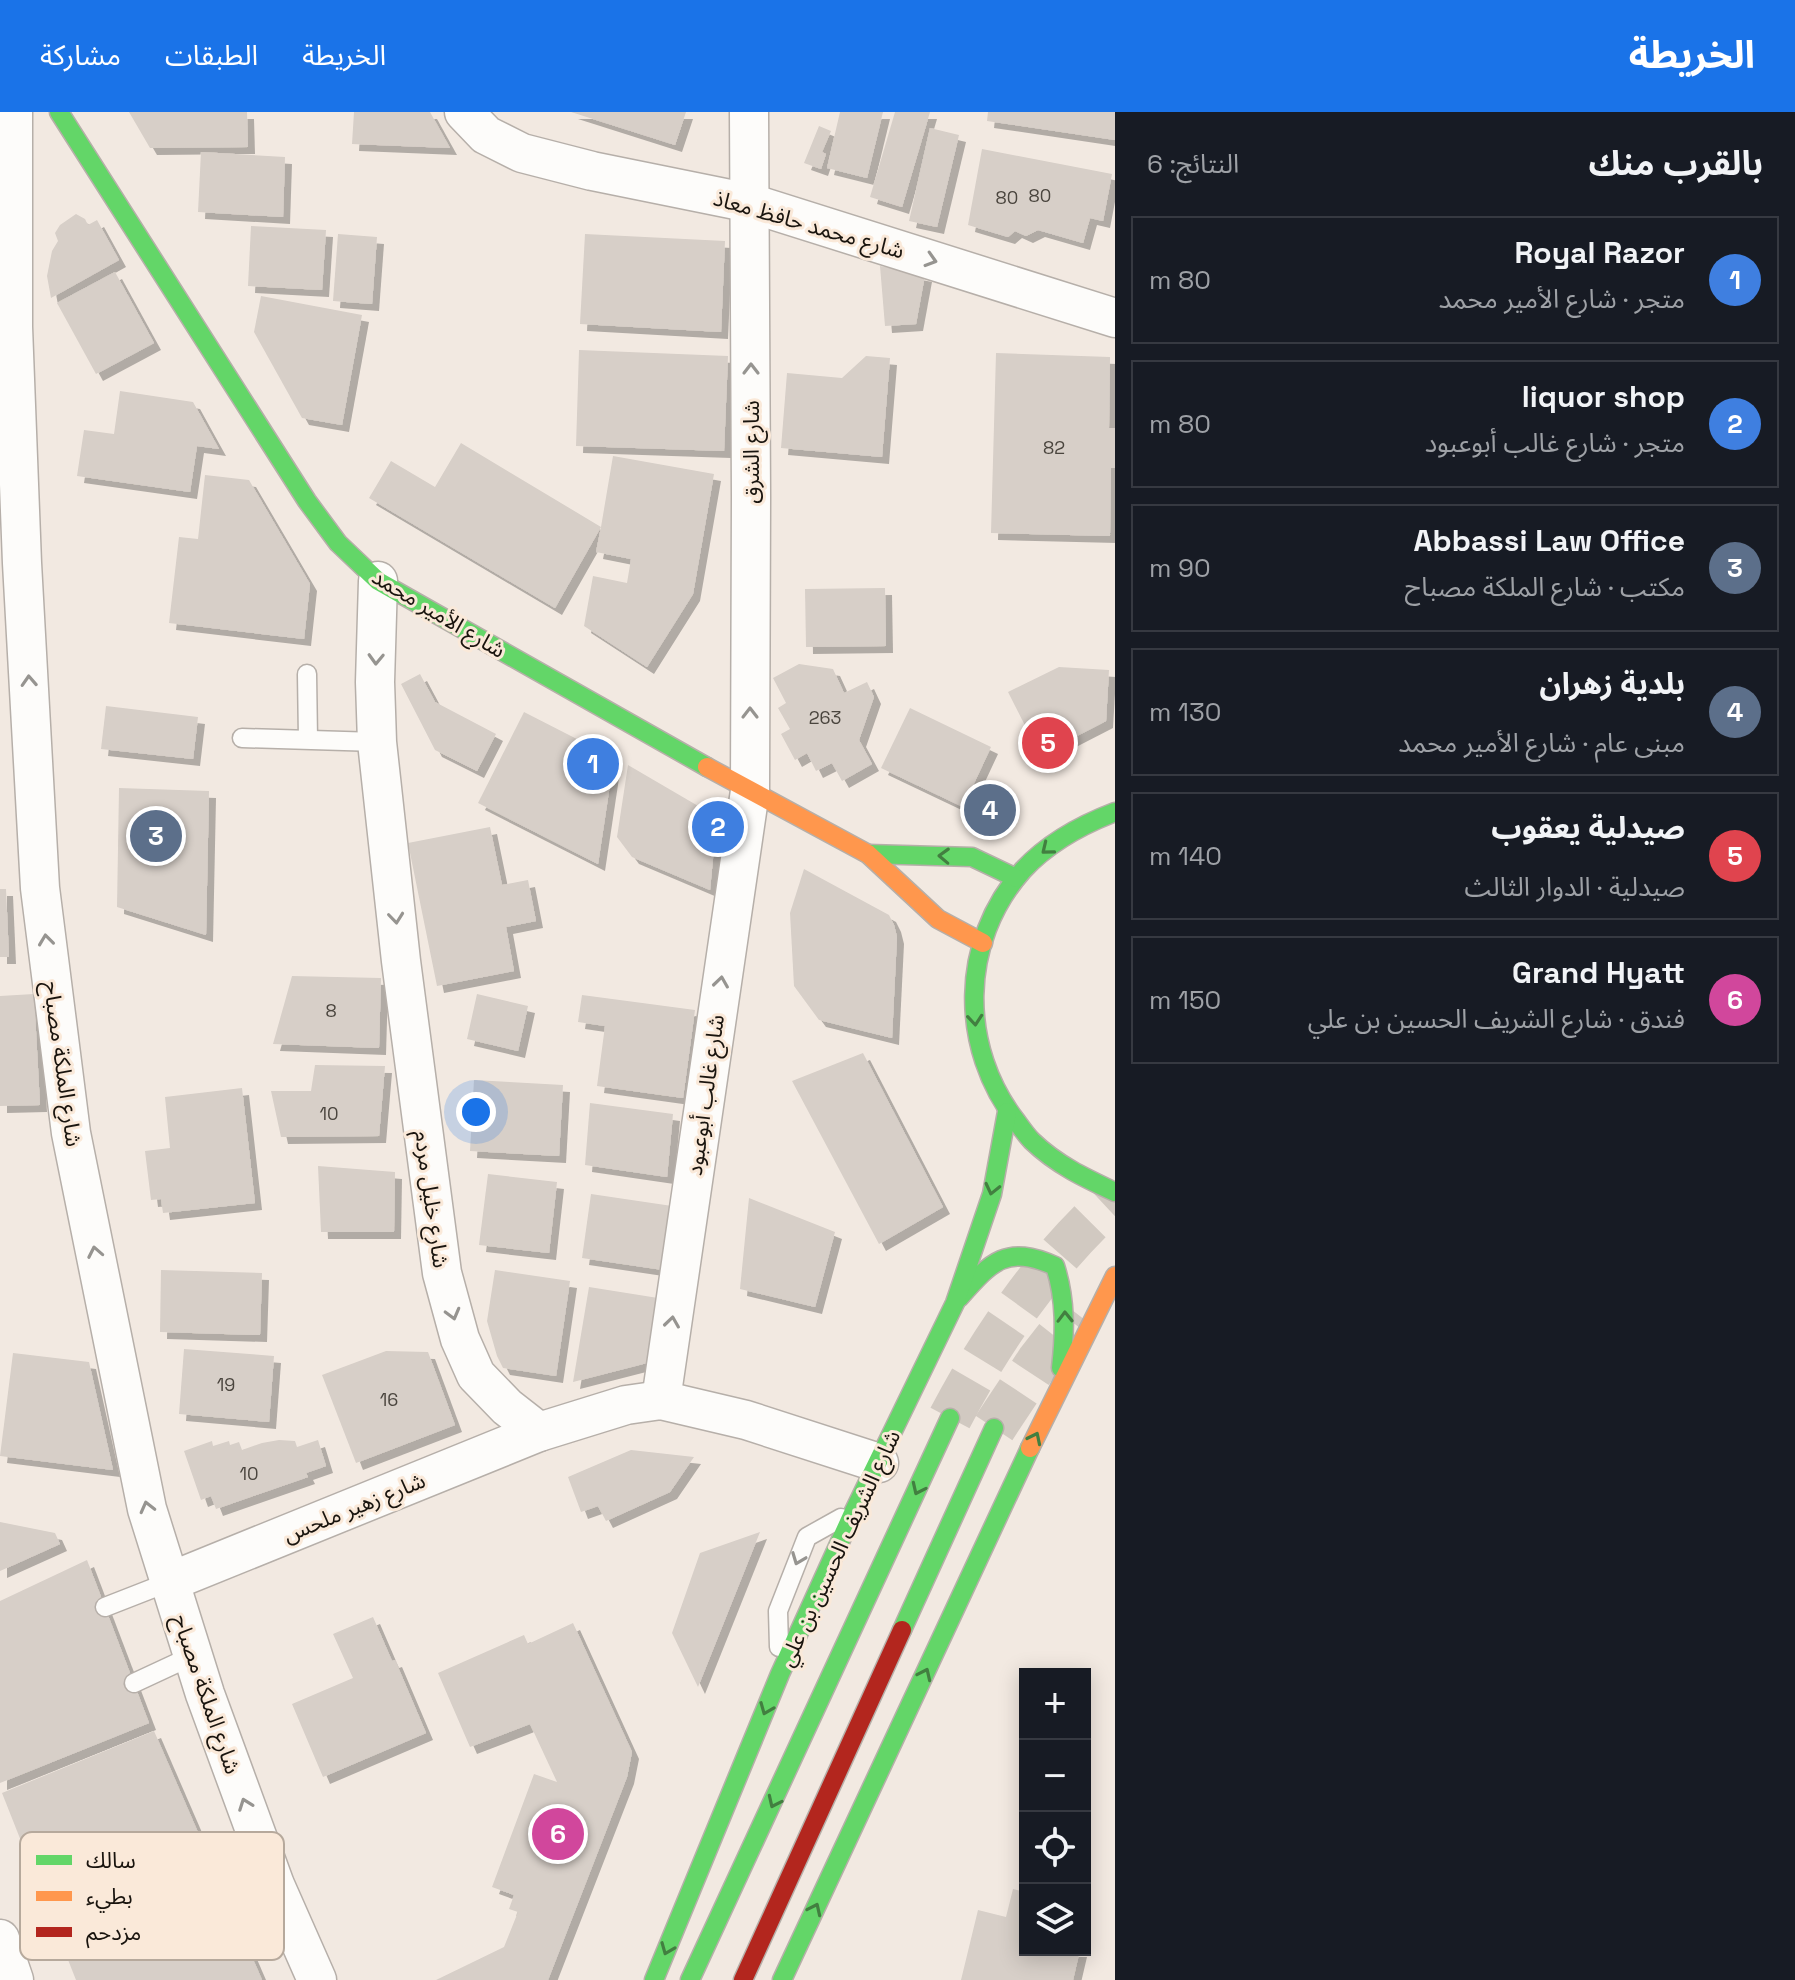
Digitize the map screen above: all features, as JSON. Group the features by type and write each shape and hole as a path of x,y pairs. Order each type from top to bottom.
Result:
{"street":[{"name":"شارع الملكة مصباح","path":"13,112 13,327 40,888 71,1133 147,1509 192,1656 256,1832"},
{"name":"شارع الأمير محمد","path":"59,112 307,501 338,543 378,581 868,854 938,919 983,943"},
{"name":"شارع محمد حافظ معاذ","path":"464,112 486,135 522,153 592,171 750,203 1115,318"},
{"name":"شارع الشرق","path":"749,112 750,791"},
{"name":"شارع خليل مردم","path":"378,581 377,742 401,961 442,1273 460,1339 476,1375 507,1407 539,1432"},
{"name":"شارع غالب أبوعبود","path":"661,1400 750,791"},
{"path":"1115,812 1071,831 1033,860 1016,878 996,909 983,943 974,986 975,1030 980,1052 1007,1112 1046,1156 1084,1179 1115,1192"},
{"name":"شارع الأمير محمد","path":"868,854 972,857 1016,878"},
{"name":"شارع الشريف الحسين بن علي","path":"654,1980 780,1674 854,1511 955,1303 992,1194 1007,1112"},
{"path":"955,1303 981,1272 1010,1255 1039,1257 1055,1266 1065,1305 1065,1334 1057,1394"},
{"path":"782,1980 1035,1437 1115,1276"},
{"path":"1057,1394 1092,1360"},
{"path":"539,1432 626,1405 661,1400 746,1420 879,1463"},
{"path":"690,1980 950,1418"},
{"path":"743,1980 994,1428"},
{"name":"شارع زهير ملحس","path":"169,1582 539,1432"},
{"name":"شارع الملكة مصباح","path":"284,1905 317,1980"},
{"path":"0,1939 14,1980"}],"lane":[{"path":"307,674 308,739"},
{"path":"242,738 377,742"},
{"path":"780,1674 778,1611 807,1537 854,1511"},
{"path":"105,1607 169,1582"},
{"path":"134,1683 192,1656"}],"building":[{"path":"129,112 247,112 248,147 150,148"},
{"path":"354,112 430,112 450,148 352,144"},
{"path":"571,112 686,112 675,145"},
{"path":"840,112 883,112 867,178 827,168"},
{"path":"895,112 930,112 902,207 870,197"},
{"path":"988,112 1115,112 1115,140 987,121"},
{"path":"819,126 831,131 822,152 826,154 821,169 804,163"},
{"path":"930,128 959,135 937,227 909,221"},
{"path":"982,149 1112,174 1103,221 1090,218 1083,243 1038,230 1026,236 1015,231 1008,237 968,225"},
{"path":"201,152 285,157 283,217 198,212"},
{"path":"76,214 88,225 97,220 119,260 51,298 47,276 52,251 58,241 55,233 60,225"},
{"path":"251,226 326,230 322,290 248,286"},
{"path":"338,234 377,237 372,304 333,301"},
{"path":"585,234 725,241 721,332 580,324"},
{"path":"880,266 925,275 916,324 885,326"},
{"path":"115,272 154,343 96,374 57,303"},
{"path":"261,296 362,315 342,425 302,418 254,332"},
{"path":"579,350 728,356 724,451 576,446"},
{"path":"996,353 1110,357 1109,428 1115,428 1115,468 1111,468 1110,536 991,533"},
{"path":"866,356 890,358 882,457 781,448 787,373 842,378"},
{"path":"120,391 193,402 219,449 197,446 190,492 77,476 84,430 114,434"},
{"path":"461,443 601,527 555,608 369,498 391,461 435,487"},
{"path":"613,456 714,474 693,594 647,667 584,626 593,576 627,583 631,559 596,552"},
{"path":"205,475 249,480 310,584 304,639 169,623 179,537 198,539"},
{"path":"885,588 886,646 806,647 805,589"},
{"path":"799,664 833,669 844,693 867,682 874,697 859,740 872,764 842,781 832,763 816,771 807,753 795,760 781,734 790,729 778,708 786,703 773,678"},
{"path":"1059,667 1109,670 1106,721 1040,755 1008,692"},
{"path":"420,674 435,702 496,734 477,771 435,750 401,684"},
{"path":"106,706 198,717 193,759 101,749"},
{"path":"910,708 991,747 963,807 881,768"},
{"path":"524,712 614,758 598,864 478,803"},
{"path":"628,765 717,817 710,890 632,857 617,837"},
{"path":"119,788 209,791 206,935 117,907"},
{"path":"490,827 502,885 528,880 536,921 506,927 514,971 437,986 408,843"},
{"path":"804,869 889,915 897,937 892,1038 819,1020 794,986 790,913"},
{"path":"0,889 6,889 9,957 0,957"},
{"path":"292,976 381,978 379,1048 273,1044"},
{"path":"34,994 40,1105 0,1106 0,996"},
{"path":"477,994 528,1006 518,1051 467,1039"},
{"path":"582,995 695,1010 683,1098 597,1086 605,1026 578,1022"},
{"path":"863,1053 943,1207 879,1244 792,1081"},
{"path":"315,1065 385,1066 379,1136 281,1137 271,1091 311,1091"},
{"path":"474,1080 563,1085 559,1156 470,1151"},
{"path":"242,1088 255,1203 163,1213 161,1199 151,1200 145,1151 170,1148 165,1097"},
{"path":"590,1103 673,1114 667,1177 585,1165"},
{"path":"318,1166 395,1172 394,1232 321,1232"},
{"path":"488,1174 557,1182 549,1253 479,1245"},
{"path":"591,1194 672,1206 663,1270 582,1258"},
{"path":"749,1198 835,1232 815,1307 740,1289"},
{"path":"161,1270 262,1273 260,1335 160,1332"},
{"path":"495,1270 570,1281 556,1376 503,1368 487,1321"},
{"path":"589,1287 658,1298 647,1363 573,1382"},
{"path":"184,1349 274,1356 269,1422 179,1414"},
{"path":"386,1351 428,1352 455,1425 356,1463 322,1375"},
{"path":"13,1353 89,1362 113,1470 0,1456"},
{"path":"279,1440 295,1441 297,1447 318,1440 326,1466 306,1473 308,1477 216,1509 211,1496 201,1500 184,1451 212,1441 213,1446 229,1441 230,1445 239,1442 242,1450"},
{"path":"631,1450 694,1457 670,1492 606,1521 598,1506 581,1512 568,1477"},
{"path":"0,1522 55,1533 60,1544 0,1571"},
{"path":"760,1532 698,1687 672,1633 700,1553"},
{"path":"87,1560 149,1723 0,1783 0,1601"},
{"path":"373,1617 426,1733 323,1777 292,1704 353,1678 333,1634"},
{"path":"573,1623 632,1752 627,1777 548,1980 436,1980 504,1947 518,1912 509,1909 514,1895 492,1887 534,1774 557,1782 530,1724 470,1747 438,1673 524,1635 528,1644"},
{"path":"154,1731 198,1832 20,1832 20,1838 2,1793"},
{"path":"1013,1889 1019,1890 1019,1956 1079,1956 1073,1980 961,1980 978,1910 1006,1917"},
{"path":"68,1960 253,1960 262,1980 76,1980"}],"tunnel":[{"path":"950,1418 984,1358 1023,1300 1066,1247 1115,1198"},
{"path":"994,1428 1039,1360 1076,1313"}],"traffic: fast":[{"path":"59,112 307,501 338,543 378,581 707,767"},
{"path":"1115,812 1066,836 1043,851 1023,870 1002,898 987,929 978,962 974,995 984,1062 998,1093 1019,1125 1032,1141 1061,1164 1115,1192"},
{"path":"868,854 972,857 1016,878"},
{"path":"654,1980 780,1674 854,1511 955,1303 992,1194 1007,1112"},
{"path":"959,1298 1001,1260 1024,1257 1055,1266 1064,1317 1061,1368"},
{"path":"690,1980 950,1418"},
{"path":"902,1630 994,1428"},
{"path":"782,1980 1030,1448"}],"traffic: slow":[{"path":"707,767 868,854 938,919 983,943"},
{"path":"1030,1448 1115,1276"}],"traffic: jam":[{"path":"743,1980 902,1630"}],"place":[{"name":"صيدلية يعقوب","path":"1048,743"},
{"name":"Royal Razor","path":"593,764"},
{"name":"بلدية زهران","path":"990,810"},
{"name":"liquor shop","path":"718,827"},
{"name":"Abbassi Law Office","path":"156,836"},
{"name":"Grand Hyatt","path":"558,1834"}]}
